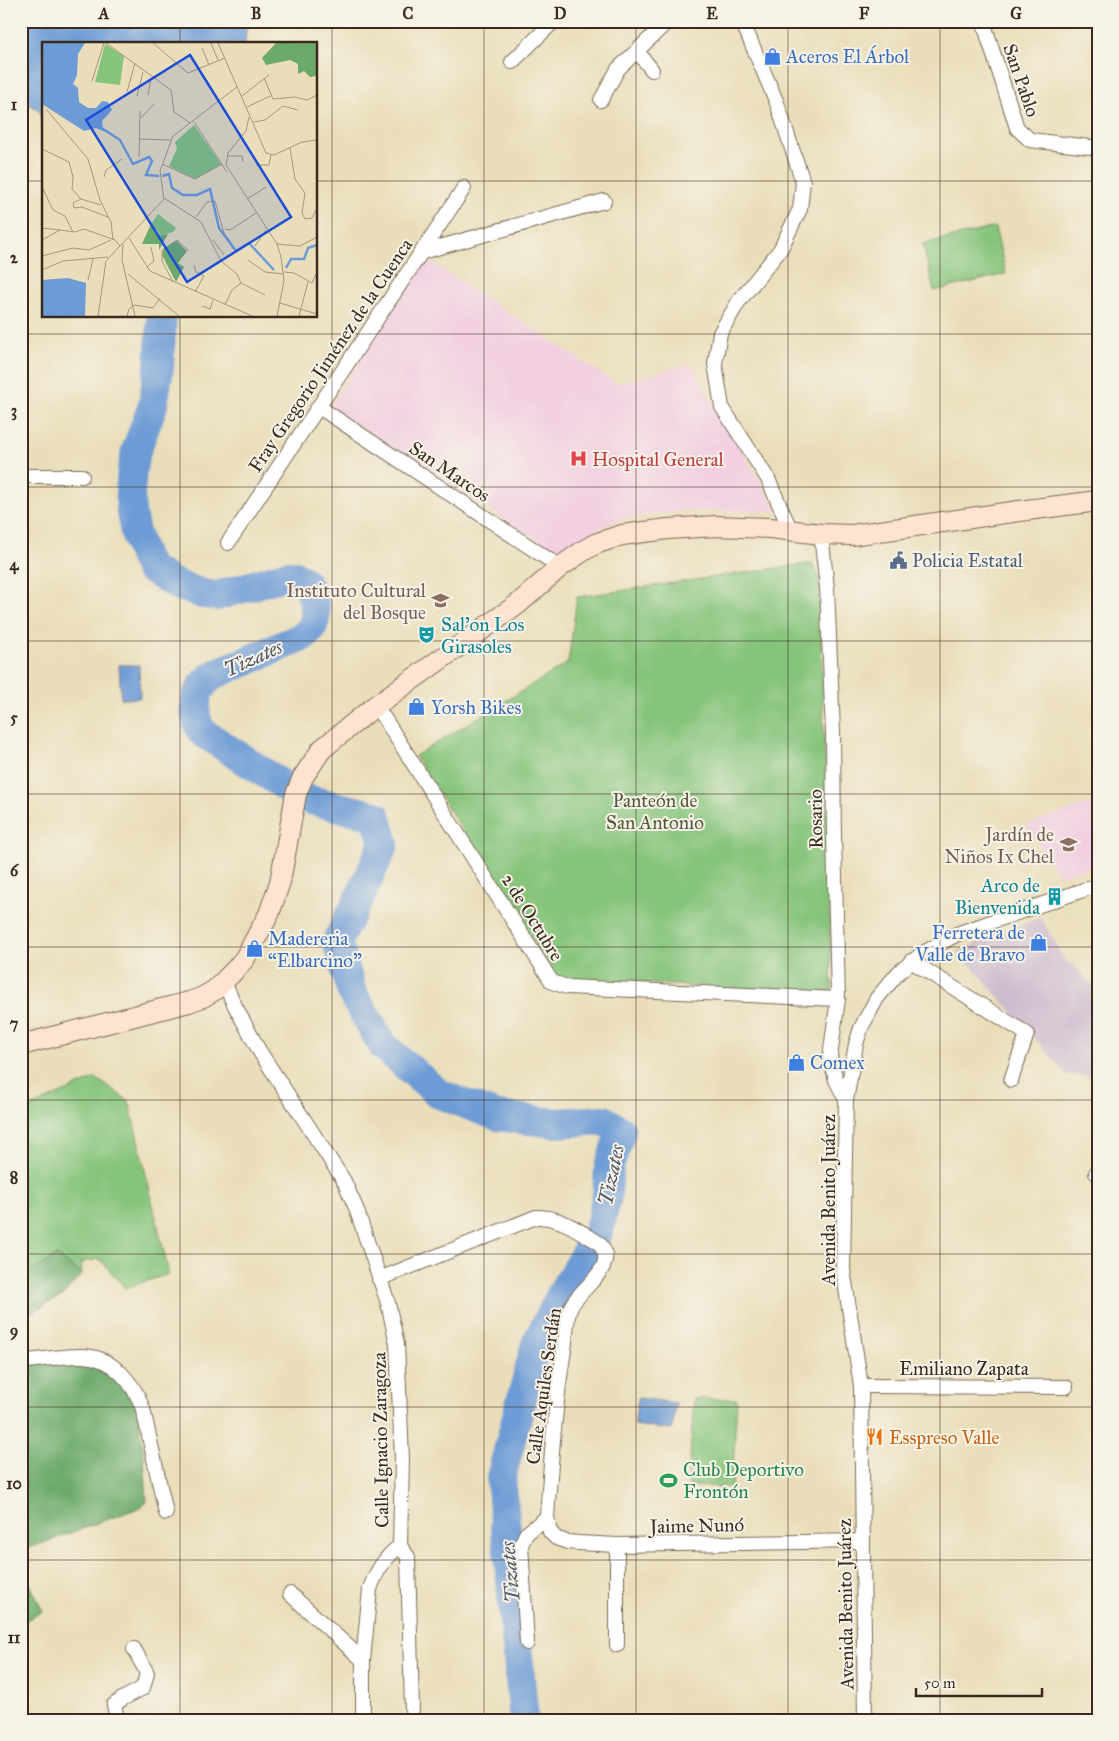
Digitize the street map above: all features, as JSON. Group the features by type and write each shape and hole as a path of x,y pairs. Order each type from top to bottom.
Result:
{"main road":[{"path":"21,1045 189,1002 203,997 224,982 245,958 269,914 276,896 296,794 303,777 322,749 375,706 518,604 560,567 595,544 622,535 668,529 715,526 852,535 1019,510 1098,501"}],"street":[{"path":"512,62 554,21"},
{"path":"601,100 618,69 668,21"},
{"path":"742,21 777,103 803,182 800,209 780,250 739,300 720,333 715,364 722,407 768,479 791,530"},
{"name":"San Pablo","path":"983,21 1017,128 1030,140 1098,148"},
{"path":"637,51 652,70"},
{"name":"Fray Gregorio Jiménez de la Cuenca","path":"228,543 464,188"},
{"path":"422,252 604,201"},
{"name":"San Marcos","path":"318,407 560,567"},
{"path":"21,476 82,476"},
{"name":"Rosario","path":"821,534 827,588 833,732 838,998 830,1058 836,1080 846,1100"},
{"name":"2 de Octubre","path":"375,706 552,982 567,987 838,998"},
{"name":"Avenida Benito Juárez","path":"864,1720 861,1386 843,1269 846,1100 856,1044 869,1012 888,985 912,962 936,945 959,933 1098,885"},
{"path":"912,962 1027,1034 1011,1080"},
{"name":"Calle Ignacio Zaragoza","path":"224,982 260,1052 344,1181 356,1208 388,1303 397,1344 402,1459 400,1546 384,1561 373,1579 370,1589 363,1660 363,1720"},
{"name":"Calle Aquiles Serdán","path":"379,1278 536,1217 552,1218 582,1232 599,1243 604,1251 603,1267 572,1302 568,1318 556,1405 547,1517"},
{"path":"21,1362 84,1356 109,1364 129,1380 143,1409 166,1513"},
{"name":"Emiliano Zapata","path":"861,1386 1066,1387"},
{"path":"527,1643 521,1545 526,1534 547,1517"},
{"name":"Jaime Nunó","path":"547,1517 550,1532 556,1538 567,1542 617,1545 863,1541"},
{"path":"617,1545 617,1645"},
{"path":"400,1546 408,1557 412,1710"},
{"path":"290,1594 363,1660"},
{"path":"119,1720 114,1705 143,1688 147,1674 134,1649"}],"shaded area":[{"name":"Hospital General","path":"427,260 617,384 690,364 778,511 684,510 634,517 619,520 595,530 557,553 330,407"},
{"name":"Jardín de Niños Ix Chel","path":"1098,801 1098,865 1059,876 1026,825"},
{"path":"1041,917 1064,960 1074,966 1098,991 1098,1076 1067,1075 958,951"}],"green space":[{"path":"995,227 1006,274 934,291 923,244"},
{"name":"Panteón de San Antonio","path":"812,563 819,577 832,993 558,979 415,756 568,663 577,597"},
{"path":"96,1078 129,1101 169,1274 125,1288 100,1259 81,1262 82,1274 56,1255 38,1268 25,1272 26,1257 21,1254 21,1111"},
{"path":"21,1254 26,1257 25,1272 38,1268 56,1255 82,1274 62,1296 32,1312 21,1309"},
{"path":"83,1360 96,1365 115,1377 130,1393 141,1429 147,1501 139,1508 21,1551 21,1366"},
{"path":"694,1399 737,1399 732,1487 688,1486"},
{"path":"21,1565 43,1611 21,1623"}],"water":[{"path":"21,21 247,21 245,42 42,42 42,130 40,110 21,101"},
{"path":"119,665 139,665 140,698 121,699"},
{"path":"638,1398 676,1403 672,1430 634,1425"}],"waterway":[{"name":"Tizates","path":"162,318 159,367 153,405 136,451 132,471 131,513 135,532 149,568 177,585 203,594 217,596 287,575 293,575 307,585 315,610 315,620 311,629 296,640 214,675 207,680 198,694 195,709 198,725 202,732 289,789"},
{"name":"Tizates","path":"310,800 376,816 384,844 337,941 352,993 383,1046 439,1094 497,1116 556,1123 604,1120 621,1131 609,1167 607,1195 599,1230 563,1291 536,1344 501,1478 524,1720"}],"place":[{"name":"Aceros El Árbol","path":"772,56"},
{"name":"Hospital General","path":"578,459"},
{"name":"Policia Estatal","path":"898,560"},
{"name":"Instituto Cultural del Bosque","path":"440,601"},
{"name":"Sal'on Los Girasoles","path":"427,635"},
{"name":"Yorsh Bikes","path":"417,707"},
{"name":"Jardín de Niños Ix Chel","path":"1068,845"},
{"name":"Arco de Bienvenida","path":"1054,896"},
{"name":"Ferretera de Valle de Bravo","path":"1039,943"},
{"name":"Madereria “Elbarcino”","path":"254,949"},
{"name":"Comex","path":"796,1062"},
{"name":"Esspreso Valle","path":"875,1437"},
{"name":"Club Deportivo Frontón","path":"669,1480"}]}
